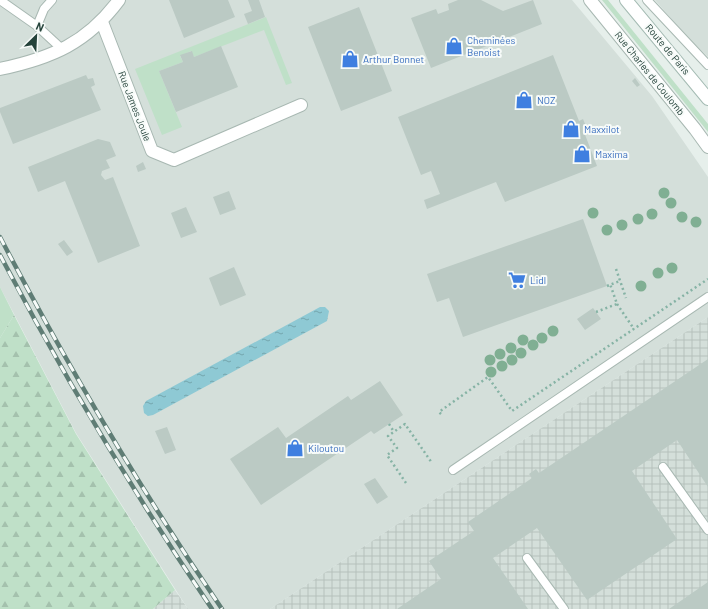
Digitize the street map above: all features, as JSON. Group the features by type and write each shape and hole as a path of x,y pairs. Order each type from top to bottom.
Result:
{"street":[{"path":"0,69 32,62 63,50 77,42 102,22 120,0"},
{"name":"Rue Charles de Coulomb","path":"590,0 708,147"},
{"name":"Route de Paris","path":"626,0 708,99"},
{"name":"Rue James Joule","path":"102,22 152,152 174,160 301,105"}],"lane":[{"path":"0,0 37,26 63,50"},
{"path":"37,26 44,8 52,0"},
{"path":"647,0 708,65"},
{"path":"453,470 708,297"},
{"path":"663,467 708,530"},
{"path":"527,558 564,609"}],"path":[{"path":"616,269 626,298"},
{"path":"441,414 439,412 488,377 512,411 708,279"},
{"path":"620,281 609,285 618,304 634,329"},
{"path":"596,312 618,304"},
{"path":"389,424 394,432"},
{"path":"406,483 386,455 396,448 388,436 405,424 432,463"}],"shaded area":[{"path":"0,0 572,0 652,96 708,177 708,317 270,609 188,609 76,433 0,287"},
{"path":"655,0 708,0 708,57 688,38"},
{"path":"708,317 708,609 270,609"},
{"path":"175,590 188,609 153,609"}],"green space":[{"path":"602,0 608,0 708,124 708,132"},
{"path":"266,17 292,83 286,85 264,30 194,57 191,51 180,56 183,62 159,71 182,127 162,135 135,69"},
{"path":"0,287 14,315 0,338"},
{"path":"14,315 76,434 175,590 153,609 0,609 0,338"}],"water":[{"path":"320,307 325,307 329,311 327,321 153,415 148,416 144,413 143,406 146,401"}],"building":[{"path":"169,0 228,0 235,17 184,38"},
{"path":"248,0 259,0 265,17 248,24 244,14 252,11"},
{"name":"Cheminées Benoist","path":"458,0 481,0 503,11 533,0 542,24 431,68 411,18 436,9 438,14 449,10 448,4"},
{"name":"Arthur Bonnet","path":"359,7 392,91 341,111 308,27"},
{"path":"221,46 238,87 176,112 159,71 183,62 180,55 192,51 194,57"},
{"path":"553,55 579,121 583,119 588,131 584,132 597,166 505,202 496,182 427,209 424,200 440,194 431,171 421,175 398,117"},
{"path":"86,75 88,79 93,78 95,85 91,87 101,110 13,144 0,112 0,108"},
{"path":"635,78 640,85 637,87 632,81"},
{"path":"98,139 110,142 116,156 106,160 110,168 102,171 101,175 105,180 113,177 140,246 98,263 65,181 38,192 28,167"},
{"path":"143,162 146,169 138,172 136,166"},
{"path":"229,191 236,209 220,215 213,197"},
{"path":"186,207 197,232 181,238 171,213"},
{"name":"Lidl","path":"583,219 607,286 463,337 449,298 437,302 427,274"},
{"path":"64,240 73,252 67,256 58,244"},
{"path":"234,267 246,295 220,306 209,278"},
{"path":"593,308 601,319 585,330 577,319"},
{"path":"708,359 708,487 677,440 632,471 677,539 587,600 537,528 493,558 528,609 397,609 441,579 429,561 474,531 468,522 532,478 529,474 536,469 539,473"},
{"name":"Kiloutou","path":"380,381 403,415 374,434 371,431 261,505 230,459 278,427 286,438 348,396 351,400"},
{"path":"167,427 176,450 165,454 155,431"},
{"path":"375,478 388,497 377,504 364,484"},
{"path":"708,582 708,609 669,609"}],"railway":[{"path":"0,237 51,332 105,426 162,518 222,609"},
{"path":"0,255 49,346 101,435 155,523 212,609"}],"place":[{"name":"Cheminées Benoist","path":"454,46"},
{"name":"Arthur Bonnet","path":"350,59"},
{"name":"NOZ","path":"524,100"},
{"name":"Maxxilot","path":"571,129"},
{"name":"Maxima","path":"582,154"},
{"name":"Lidl","path":"517,280"},
{"name":"Kiloutou","path":"295,448"}]}
